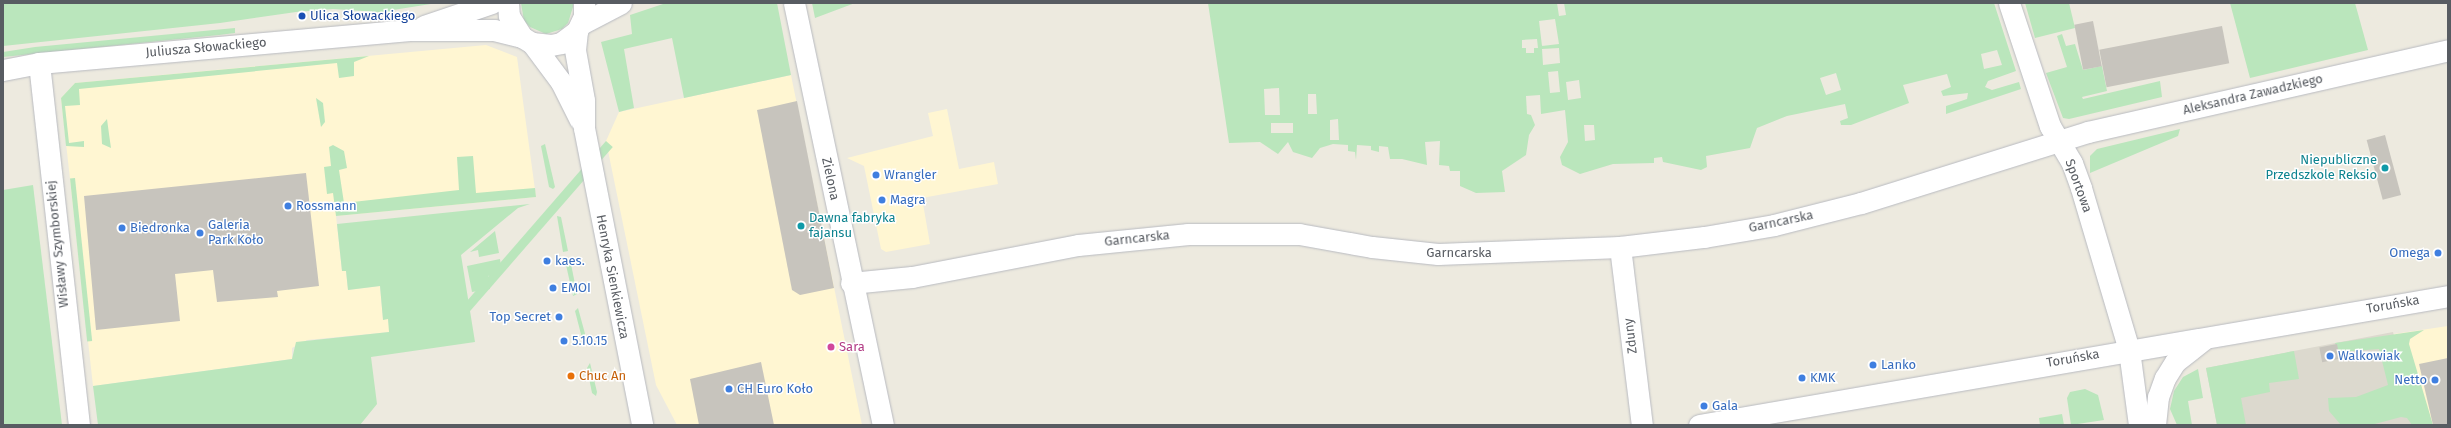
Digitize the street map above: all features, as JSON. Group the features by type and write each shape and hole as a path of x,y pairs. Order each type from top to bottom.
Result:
{"street":[{"name":"Juliusza Słowackiego","path":"410,30 492,3"},
{"name":"Henryka Sienkiewicza","path":"508,3 509,16 561,82 584,128"},
{"name":"Henryka Sienkiewicza","path":"584,3 575,50 584,100 584,128 642,425"},
{"name":"Juliusza Słowackiego","path":"3,70 39,63 410,30 494,30 546,45 561,43 579,28 621,3"},
{"name":"Zielona","path":"794,3 851,282 883,425"},
{"name":"Sportowa","path":"2009,3 2050,126 2072,163 2081,188 2129,350 2139,425"},
{"name":"Aleksandra Zawadzkiego","path":"2059,142 2448,50"},
{"name":"Wisławy Szymborskiej","path":"39,63 79,425"},
{"name":"Garncarska","path":"851,282 912,277 1078,245 1188,234 1299,234 1372,247 1438,254 1620,247 1774,225 1861,203 2059,142"},
{"name":"Zduny","path":"1620,247 1642,425"},
{"name":"Toruńska","path":"1699,425 1728,423 2129,350 2448,296"},
{"path":"2156,425 2158,397 2165,378 2175,362 2207,337"}],"shaded area":[{"path":"486,45 517,57 536,197 336,216 342,271 346,271 348,290 380,286 383,319 388,319 390,332 307,340 292,348 292,359 93,386 61,98 75,83"},
{"path":"791,75 862,425 677,425 656,385 606,141 619,112"},
{"path":"947,109 959,169 994,162 998,184 922,198 930,244 886,252 881,249 864,166 847,158 933,136 928,113"},
{"path":"2448,326 2448,425 2414,425 2394,334"},
{"path":"2393,332 2414,425 2217,425 2206,368"}],"green space":[{"path":"3,3 437,3 393,10 393,13 333,9 296,12 220,23 3,46"},
{"path":"521,3 573,3 573,7 568,23 562,29 546,34 530,27 524,21"},
{"path":"666,3 777,3 791,75 684,98 672,38 624,49 634,108 619,112 601,42 632,34 630,15"},
{"path":"812,3 834,4 855,3 815,18"},
{"path":"1208,3 1557,3 1559,16 1566,15 1564,3 1994,3 2016,71 1988,81 1985,87 1992,90 2019,82 2021,89 1946,114 1946,106 1967,99 1968,93 1943,96 1941,91 1951,87 1947,74 1903,85 1909,103 1851,125 1841,125 1840,121 1848,118 1845,104 1787,116 1757,128 1750,148 1706,156 1707,167 1701,170 1663,162 1662,157 1654,158 1654,163 1613,164 1580,174 1562,165 1560,157 1568,142 1565,110 1541,114 1540,95 1526,96 1527,114 1531,115 1535,125 1529,135 1526,155 1502,171 1505,192 1476,193 1460,186 1460,171 1450,171 1449,166 1439,165 1440,141 1425,142 1427,165 1402,159 1390,159 1388,147 1379,146 1379,152 1371,150 1371,146 1357,145 1356,160 1355,152 1348,151 1348,145 1333,144 1320,148 1312,158 1293,152 1288,142 1278,154 1260,142 1229,143","holes":["1555,19 1559,44 1542,46 1539,21","1537,39 1538,48 1534,48 1534,53 1526,53 1526,48 1522,48 1522,40","1559,48 1560,63 1543,65 1542,49","1997,50 2002,65 1984,69 1981,54","1558,71 1560,92 1550,93 1548,72","1836,73 1841,90 1826,95 1820,78","1579,80 1581,98 1568,100 1566,82","1279,88 1280,115 1265,115 1264,89","1308,94 1316,94 1317,114 1308,114","1338,119 1339,140 1330,140 1330,120","1271,123 1293,123 1293,133 1271,133","1584,125 1594,125 1595,140 1585,141"]},
{"path":"2025,3 2069,3 2075,28 2035,38"},
{"path":"2230,3 2355,3 2368,50 2250,78"},
{"path":"235,28 235,33 219,35 3,57 3,52 35,47"},
{"path":"2062,34 2066,46 2075,44 2083,70 2102,66 2107,91 2082,97 2083,99 2160,81 2162,97 2069,119 2063,118 2046,73 2067,67 2057,36"},
{"path":"369,56 354,62 354,76 339,78 337,63 79,89 80,105 65,106 69,143 84,141 84,147 66,146 61,98 75,83"},
{"path":"316,98 323,103 325,122 321,127"},
{"path":"107,119 111,148 102,144 101,126"},
{"path":"2180,129 2178,136 2090,173 2090,156 2097,149"},
{"path":"606,141 613,147 449,335 443,329"},
{"path":"545,144 555,187 553,189 549,187 541,146"},
{"path":"333,145 344,151 347,168 339,170 344,203 459,190 457,157 473,156 476,193 535,188 536,197 336,216 333,193 327,194 324,167 331,166 329,147"},
{"path":"75,178 92,341 87,342 70,179"},
{"path":"33,185 62,425 3,425 3,190"},
{"path":"530,204 518,208 461,255 475,342 371,357 377,404 360,425 98,425 93,386 292,359 296,342 389,332 388,319 383,320 380,286 348,290 346,271 342,271 337,224"},
{"path":"557,216 561,217 568,251 563,252"},
{"path":"495,231 499,253 479,257 478,250 470,252"},
{"path":"500,259 502,273 488,276 490,289 472,292 467,266"},
{"path":"571,264 577,294 573,296 566,265"},
{"path":"578,308 587,341 584,346 575,311"},
{"path":"2424,330 2410,339 2409,344 2433,425 2412,425 2407,418 2401,417 2371,425 2341,425 2329,411 2328,398 2356,397 2388,385 2379,349 2339,352 2335,343"},
{"path":"2294,351 2299,379 2269,383 2270,392 2241,398 2246,425 2217,425 2206,368"},
{"path":"590,363 597,392 596,396 592,393 587,368"},
{"path":"2198,369 2203,398 2188,401 2192,425 2177,425 2170,409 2174,391 2183,377"},
{"path":"2085,389 2098,395 2104,420 2071,425 2067,398 2070,392"},
{"path":"2062,414 2064,425 2040,425 2039,418"}],"building":[{"path":"2093,21 2102,66 2083,70 2074,25"},
{"path":"2222,26 2229,63 2107,87 2099,50"},
{"name":"Dawna fabryka fajansu","path":"797,101 834,288 800,295 792,290 757,110"},
{"name":"Niepubliczne Przedszkole Reksio","path":"2385,135 2401,195 2383,200 2367,140"},
{"name":"Galeria Park Koło","path":"306,173 319,286 277,291 278,297 217,302 213,270 175,274 180,321 96,330 84,196"},
{"name":"Walkowiak","path":"2337,344 2340,359 2322,362 2319,347"},
{"name":"Netto","path":"2448,358 2448,425 2433,425 2419,364"},
{"name":"CH Euro Koło","path":"761,362 774,425 699,425 690,379"}],"place":[{"name":"Ulica Słowackiego","path":"302,16"},
{"name":"Niepubliczne Przedszkole Reksio","path":"2385,168"},
{"name":"Wrangler","path":"876,175"},
{"name":"Magra","path":"882,200"},
{"name":"Rossmann","path":"288,206"},
{"name":"Dawna fabryka fajansu","path":"801,226"},
{"name":"Biedronka","path":"122,228"},
{"name":"Galeria Park Koło","path":"200,233"},
{"name":"Omega","path":"2438,253"},
{"name":"kaes.","path":"547,261"},
{"name":"EMOI","path":"553,288"},
{"name":"Top Secret","path":"559,317"},
{"name":"5.10.15","path":"564,341"},
{"name":"Sara","path":"831,347"},
{"name":"Walkowiak","path":"2330,356"},
{"name":"Lanko","path":"1873,365"},
{"name":"Chuc An","path":"571,376"},
{"name":"KMK","path":"1802,378"},
{"name":"Netto","path":"2435,380"},
{"name":"CH Euro Koło","path":"729,389"},
{"name":"Gala","path":"1704,406"}]}
